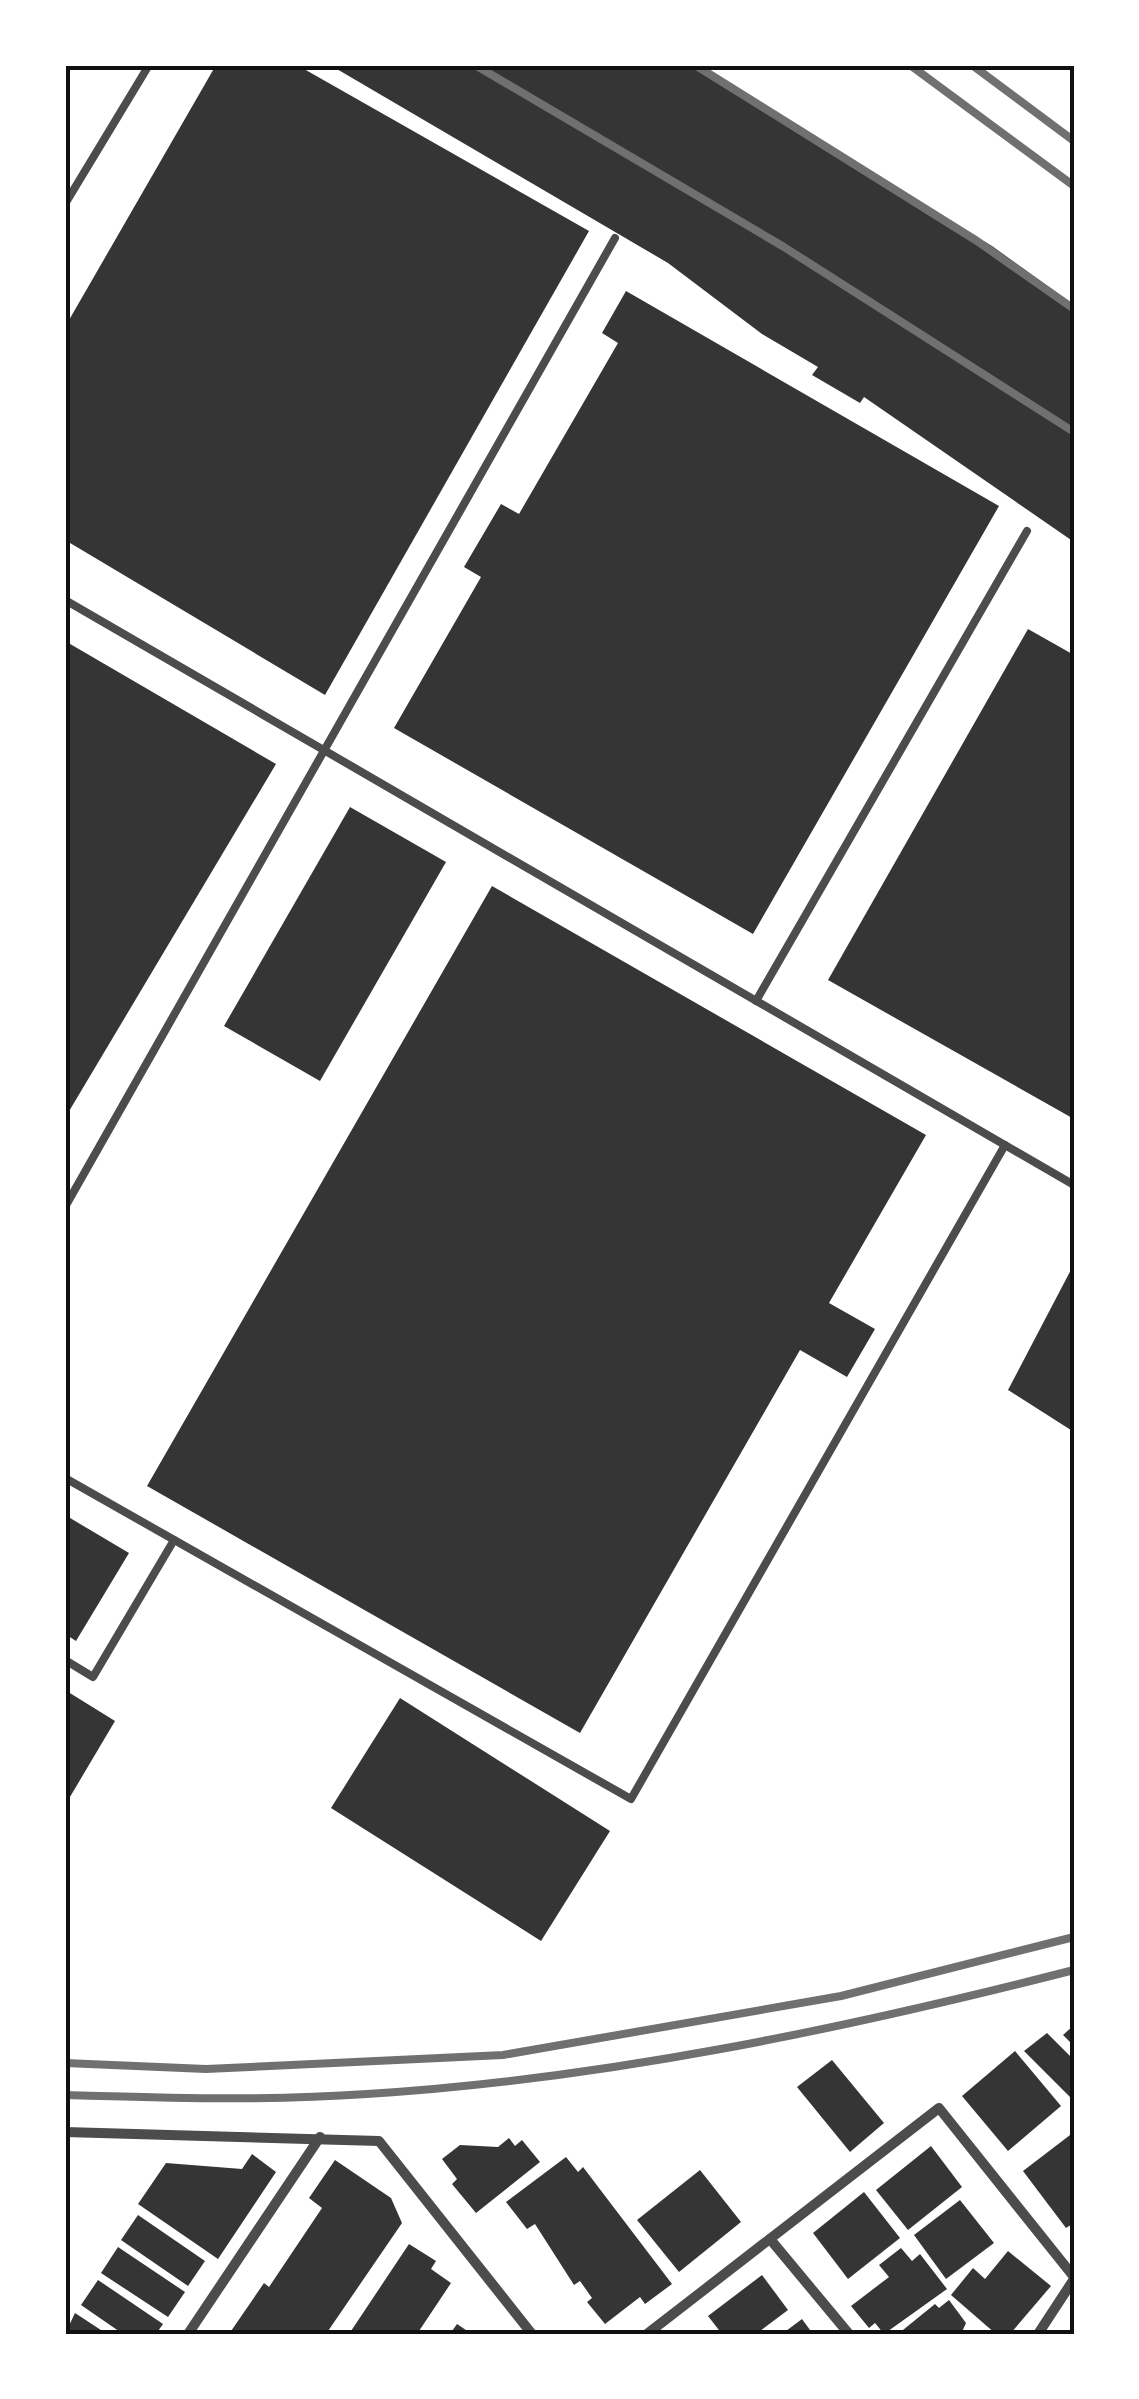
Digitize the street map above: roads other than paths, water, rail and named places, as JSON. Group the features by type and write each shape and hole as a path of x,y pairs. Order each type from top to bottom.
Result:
{"street":[{"path":"646,2334 939,2108 1074,2278 1038,2334"},
{"path":"65,2132 378,2141 532,2334"},
{"path":"188,2334 320,2137"},
{"path":"770,2239 849,2334"}],"lane":[{"path":"65,204 149,65"},
{"path":"65,1207 614,238"},
{"path":"756,1001 1027,531"},
{"path":"65,600 1074,1185"},
{"path":"65,1478 631,1799 1005,1145"},
{"path":"65,1660 94,1677 174,1540"}],"railway":[{"path":"475,65 784,247 1074,432"},
{"path":"695,65 977,241 1074,309"},
{"path":"910,65 1074,186"},
{"path":"972,65 1074,141"},
{"path":"65,2063 206,2069 503,2055 841,1996 1074,1937"},
{"path":"65,2095 329,2096 546,2077 812,2031 1074,1970"}]}
